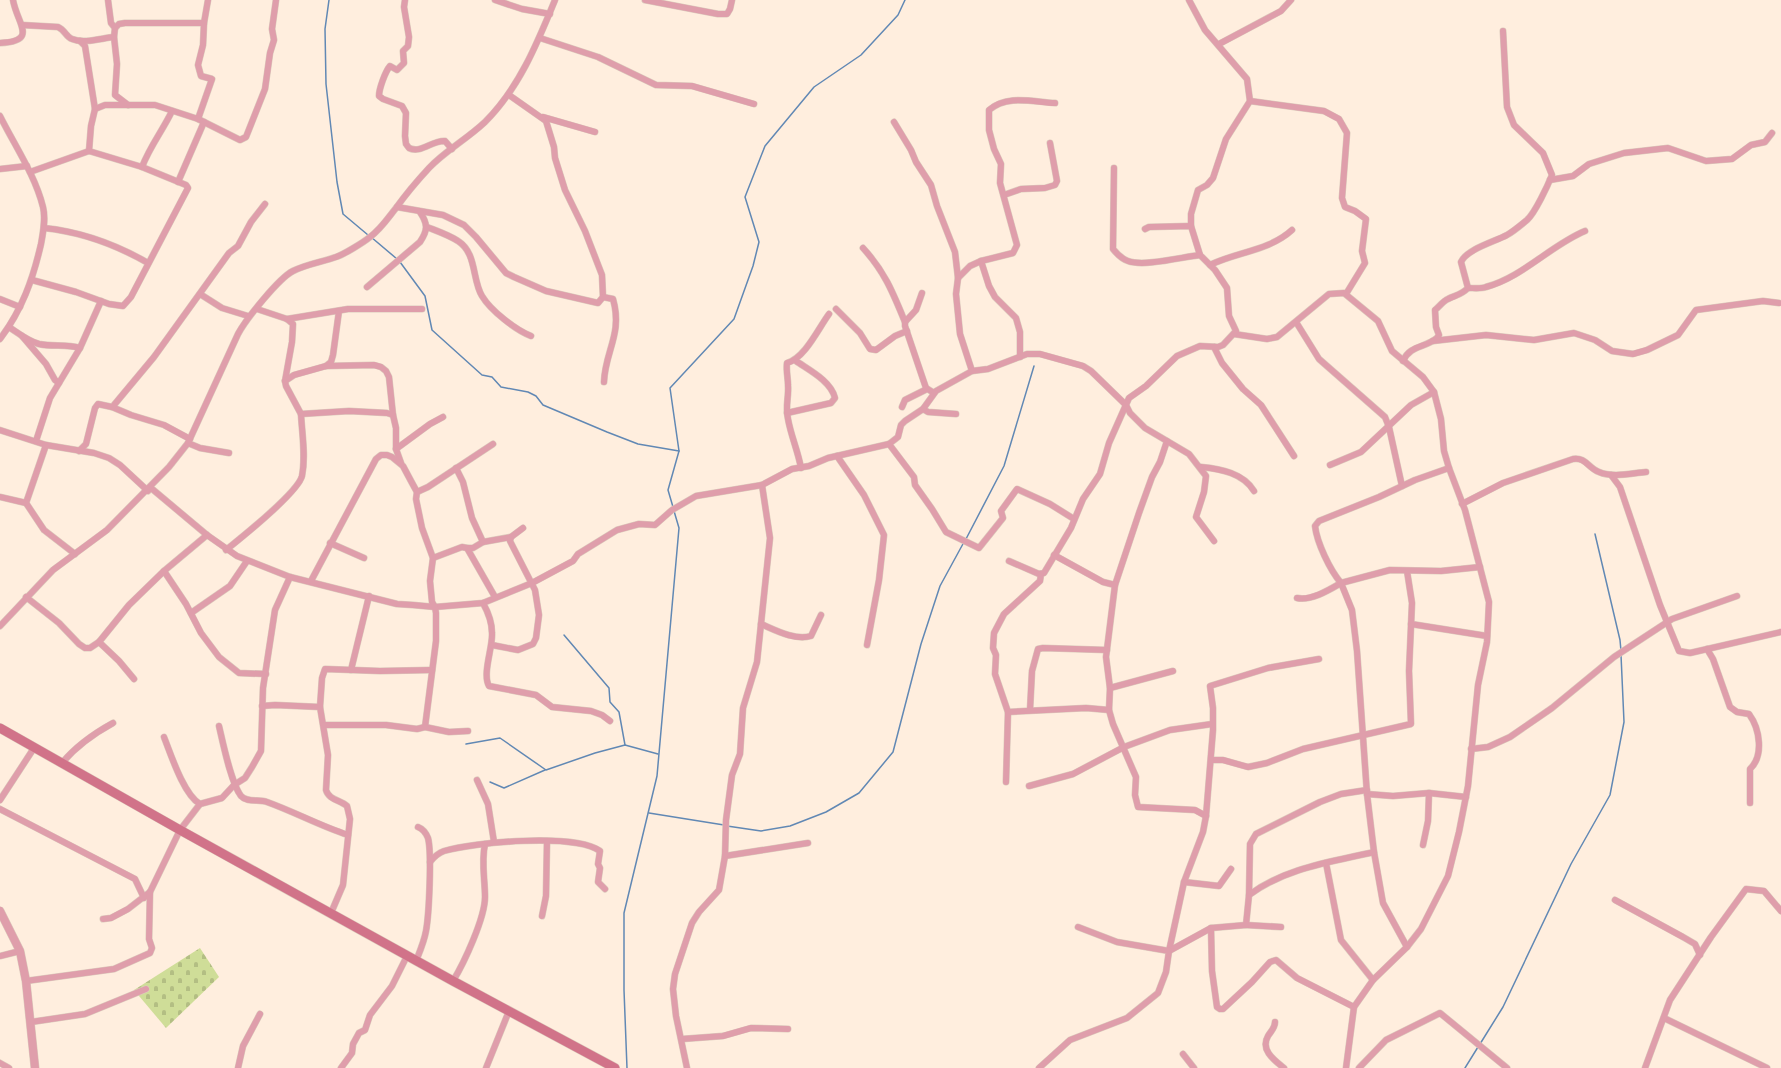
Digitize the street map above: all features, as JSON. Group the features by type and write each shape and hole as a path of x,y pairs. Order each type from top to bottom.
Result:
{"main road":[{"path":"0,728 416,961 615,1068"}],"street":[{"path":"0,43 19,40 24,31 13,0"},
{"path":"108,0 111,23 115,28"},
{"path":"198,119 212,79 201,76 198,65 203,45 204,23 208,0"},
{"path":"95,109 105,105 155,105 198,119 240,140 246,137 265,89 269,58 274,40 272,29 276,0"},
{"path":"405,0 404,7 409,40 408,46 403,51 404,62 397,70 390,66 387,70 383,83 380,87 379,96 402,106 404,109 406,113 406,144 409,148 417,150 439,140 445,141 452,149"},
{"path":"495,0 522,9 550,14"},
{"path":"0,626 53,570 107,530 149,489 189,441 238,334 248,316 257,309 267,296 292,271 313,263 338,257 370,237 386,223 397,207 432,165 477,129 509,95 540,38 555,0"},
{"path":"645,0 718,14 727,14 732,0"},
{"path":"1006,782 1008,712 995,674 996,655 993,648 994,633 999,622 1004,614 1040,581 1041,574 1054,555 1074,519 1083,499 1100,474 1109,443 1129,398 1146,386 1177,356 1200,346 1214,347 1223,345 1236,331 1229,316 1227,288 1210,265 1200,255 1191,226 1190,214 1198,190 1207,185 1213,178 1226,139 1250,101 1247,79 1219,44 1205,30 1189,0"},
{"path":"1219,44 1281,11 1291,0"},
{"path":"128,105 115,95 117,64 114,37 115,28 119,24 125,23 204,23"},
{"path":"22,26 58,27 63,29 72,39 80,41 114,37"},
{"path":"1468,288 1461,262 1463,257 1508,234 1528,219 1546,191 1552,175 1543,153 1514,125 1507,107 1503,32"},
{"path":"540,38 598,57 656,85 692,86 754,104"},
{"path":"80,41 84,46 95,109 91,126 89,151"},
{"path":"397,207 443,215 464,225 506,273 514,277 546,291 598,303 603,297 602,275 585,231 565,190 555,158 550,130 546,121 542,117 509,95"},
{"path":"958,278 970,266 981,261 1013,253 1018,245 1000,183 1001,164 994,150 989,130 989,110 995,105 1017,100 1055,103"},
{"path":"1250,101 1324,111 1338,119 1347,133 1342,198 1345,206 1366,219 1362,251 1365,263 1346,294"},
{"path":"142,167 149,150 172,111"},
{"path":"0,116 29,169 44,208 44,228 32,280 20,307 9,327 0,339"},
{"path":"542,117 595,132"},
{"path":"178,182 204,122"},
{"path":"894,122 931,185 954,252 958,278 956,294 960,334 972,371"},
{"path":"1550,180 1573,176 1589,164 1624,153 1668,148 1706,161 1732,159 1750,145 1764,142 1772,133"},
{"path":"1004,195 1021,189 1045,188 1055,185 1057,181 1050,143"},
{"path":"0,169 29,169 89,151 142,167 178,182 188,188 131,297 123,306 118,306 32,280"},
{"path":"1114,168 1113,249 1118,255 1128,261 1142,262 1200,255"},
{"path":"112,407 140,375 229,253 238,246 251,222 266,204"},
{"path":"367,287 420,242 426,234 427,227 420,212"},
{"path":"1145,230 1149,227 1191,226"},
{"path":"427,227 458,241 467,251 474,263 482,296 504,319 523,333 531,336"},
{"path":"44,228 94,237 122,248 148,263"},
{"path":"1210,265 1226,257 1268,245 1292,230"},
{"path":"1434,341 1438,335 1435,310 1443,302 1459,296 1468,288 1486,287 1504,279 1549,252 1572,236 1585,231"},
{"path":"863,248 876,262 887,278 905,322 927,389 934,393"},
{"path":"981,261 989,286 998,301 1012,312 1016,318 1020,332 1020,357"},
{"path":"905,322 916,310 922,293"},
{"path":"200,294 222,308 248,316"},
{"path":"1234,334 1267,339 1277,337 1329,294 1346,294 1378,321 1392,351 1423,377 1434,392 1442,419 1442,442 1448,468 1462,504 1489,602 1487,636 1478,685 1466,797 1448,876 1421,929 1407,947 1373,980 1354,1007 1346,1068"},
{"path":"603,297 613,299 617,312 615,341 604,368 604,382"},
{"path":"0,299 20,307"},
{"path":"36,442 50,398 80,348 101,301"},
{"path":"1404,361 1406,355 1414,348 1434,341 1486,335 1534,340 1574,333 1595,340 1612,351 1633,354 1647,350 1678,335 1696,310 1763,301 1779,303"},
{"path":"286,319 353,308 422,309"},
{"path":"226,550 286,497 302,477 303,460 301,414 286,386 285,381 292,342 293,324 286,319 257,309"},
{"path":"836,310 860,333 870,349 876,350 895,336 907,331"},
{"path":"326,366 331,362 333,355 339,311"},
{"path":"801,468 797,447 787,413 786,400 788,385 786,369 787,364 796,361 802,355 829,314"},
{"path":"1296,322 1319,360 1385,417 1389,427 1402,486"},
{"path":"9,327 22,336 39,344 64,344 80,348"},
{"path":"22,336 46,364 55,380 59,383"},
{"path":"1214,347 1222,363 1242,389 1261,405 1294,456"},
{"path":"0,430 46,445 94,453 109,458 120,465 226,550 247,561 290,577 311,581 397,604 435,607 483,603 532,582 573,561 578,554 617,530 639,524 655,525 672,510 696,496 762,485 792,469 801,468 837,456 889,444 898,437 901,425 905,420 923,410 934,393 972,371 988,369 1027,354 1040,354 1083,366 1126,405 1130,413 1145,428 1190,454 1201,467 1206,476 1204,492 1196,517 1214,541"},
{"path":"787,413 831,402 835,398 830,388 822,380 796,361"},
{"path":"285,381 294,375 326,366 374,365 381,367 386,371 389,377 393,415 396,428 396,449 402,466 417,492 416,499 422,528 433,558 430,581 432,602 435,607 436,642 425,727"},
{"path":"902,408 905,400 927,389"},
{"path":"1330,466 1361,452 1411,405 1434,392"},
{"path":"78,451 86,444 95,408 98,404 112,407 131,415 164,425 189,441 229,454"},
{"path":"923,410 928,412 956,414"},
{"path":"301,414 349,411 360,413 377,412 393,415"},
{"path":"396,449 430,424 443,417"},
{"path":"1167,441 1160,462 1152,477 1138,513 1116,585 1106,657 1110,688 1110,710 1113,724 1136,777 1135,795 1138,807 1195,810 1206,816"},
{"path":"417,492 428,487 493,444"},
{"path":"889,444 914,478 915,485 932,508 946,532 979,548 998,526 1003,518 1001,511 1017,489 1050,504 1074,519"},
{"path":"26,503 46,445"},
{"path":"311,581 330,543 354,503 376,459 381,455 387,454 402,466"},
{"path":"837,456 864,495 884,535 867,644"},
{"path":"1462,504 1503,483 1580,458 1600,473 1611,475 1646,472"},
{"path":"1201,467 1218,469 1244,479 1254,491"},
{"path":"456,468 463,482 472,518 483,542"},
{"path":"1407,947 1383,903 1374,852 1367,792 1358,651 1352,610 1341,583 1333,574 1317,537 1315,526 1336,513 1358,506 1402,486 1448,468"},
{"path":"1611,475 1620,487 1660,605 1679,651 1690,653 1781,632"},
{"path":"687,1068 676,1016 673,989 675,974 692,923 699,912 719,890 725,856 726,820 732,775 740,754 743,708 757,662 770,538 762,485"},
{"path":"0,497 26,503 44,530 75,554"},
{"path":"433,558 462,547 473,548 483,542 511,537 523,528"},
{"path":"26,598 59,623 79,644 85,648 90,648 99,642 129,605 164,571 207,535"},
{"path":"492,645 518,650 533,644 536,638 539,615 532,582 512,547 510,541 511,537"},
{"path":"330,543 364,558"},
{"path":"467,548 496,597"},
{"path":"1054,555 1103,582 1116,585"},
{"path":"191,612 230,586 247,561"},
{"path":"1009,561 1041,574"},
{"path":"1297,598 1301,599 1319,594 1341,583 1390,570 1441,571 1480,566"},
{"path":"164,571 169,576 191,612 201,633 219,657 239,673 266,674"},
{"path":"1212,760 1223,760 1248,767 1267,763 1303,749 1411,724 1410,671 1412,603 1407,571"},
{"path":"103,919 111,918 144,898 150,892 180,830 200,804 222,798 234,785 245,778 261,751 262,706 275,610 290,577"},
{"path":"351,670 369,596"},
{"path":"1471,750 1488,747 1510,737 1552,708 1614,657 1668,622 1737,596"},
{"path":"483,603 491,624 492,645 487,672 487,683 489,686 536,695 552,707 591,711 602,715 610,721"},
{"path":"761,624 788,635 806,638 811,636 820,615"},
{"path":"1411,624 1487,636"},
{"path":"99,642 119,661 134,679"},
{"path":"1030,710 1032,672 1038,649 1107,650"},
{"path":"1707,649 1713,659 1730,707 1738,712 1749,714 1755,722 1759,752 1758,761 1750,769 1750,803"},
{"path":"1039,1068 1070,1040 1127,1018 1158,994 1166,972 1184,882 1203,832 1206,816 1212,760 1213,708 1210,687 1211,684 1268,668 1319,659"},
{"path":"331,913 343,885 350,819 349,811 342,802 327,794 326,790 328,755 320,707 323,671 327,668 380,671 432,670"},
{"path":"1110,688 1173,671"},
{"path":"262,706 275,705 320,707"},
{"path":"1008,712 1086,708 1110,710"},
{"path":"62,763 75,748 86,739 113,723"},
{"path":"1029,786 1073,774 1124,747 1170,730 1212,724"},
{"path":"324,725 386,725 417,729 425,727 449,732 468,731"},
{"path":"219,726 234,785 242,797 247,800 265,801 328,829 348,834"},
{"path":"164,737 182,778 195,801 200,804"},
{"path":"0,800 34,748"},
{"path":"477,780 488,804 494,842"},
{"path":"1246,925 1249,895 1250,844 1256,834 1320,802 1341,794 1367,792 1393,796 1429,793 1466,797"},
{"path":"1423,845 1428,821 1429,793"},
{"path":"0,809 134,879 144,898"},
{"path":"416,961 422,947 426,930 430,862 428,838 422,828 418,827"},
{"path":"542,916 546,896 547,840"},
{"path":"430,862 435,856 443,851 494,842 547,840 565,841 598,849 600,851 598,882 605,889"},
{"path":"453,981 463,966 483,913 485,898 483,854 485,844"},
{"path":"725,856 808,844"},
{"path":"1249,895 1279,876 1374,852"},
{"path":"1326,863 1341,940 1373,980"},
{"path":"1184,882 1219,886 1231,869"},
{"path":"1645,1068 1670,1000 1746,889 1764,891 1781,910"},
{"path":"26,981 114,969 150,953 152,948 149,939 150,892"},
{"path":"1615,900 1689,940 1695,944 1700,955"},
{"path":"0,911 20,951 26,981 36,1068"},
{"path":"1078,927 1117,942 1169,951 1211,928 1246,925 1281,927"},
{"path":"1211,928 1212,971 1217,1007 1220,1009 1223,1009 1252,982 1270,962 1276,960 1297,978 1354,1007"},
{"path":"0,956 20,951"},
{"path":"341,1068 352,1053 353,1044 359,1032 365,1030 370,1015 392,986 407,956"},
{"path":"31,1022 85,1014 146,988"},
{"path":"486,1068 509,1011"},
{"path":"1359,1068 1386,1040 1440,1013 1507,1068"},
{"path":"238,1068 243,1046 260,1014"},
{"path":"1664,1018 1767,1068"},
{"path":"1275,1022 1275,1026 1268,1037 1266,1045 1268,1052 1274,1060 1284,1068"},
{"path":"682,1039 723,1036 751,1028 788,1029"},
{"path":"1183,1054 1194,1068"},
{"path":"0,1063 9,1068"}],"green space":[{"path":"200,948 219,977 166,1028 134,990"}],"waterway":[{"path":"329,0 325,29 326,84 337,182 343,214 368,235"},
{"path":"673,507 668,490 679,451 670,388 734,319 753,266 759,242 745,197 765,146 814,87 861,55 898,15 905,0"},
{"path":"371,237 397,259"},
{"path":"400,262 425,296 432,330 482,375 492,377 501,387 528,392 536,396 543,405 638,444 679,451"},
{"path":"966,539 1004,466 1034,366"},
{"path":"627,1068 624,990 624,913 657,776 679,528 674,511"},
{"path":"1595,534 1620,640 1621,651"},
{"path":"727,826 761,831 790,826 826,812 859,793 893,752 921,644 940,586 964,542"},
{"path":"564,635 609,688 610,702 619,712 625,745"},
{"path":"1480,1044 1503,1007 1571,864 1610,795 1624,722 1621,655"},
{"path":"466,744 500,738 546,770 595,753 625,745 658,754"},
{"path":"490,782 504,788 545,770"},
{"path":"649,813 724,825"},
{"path":"1465,1068 1478,1047"}]}
